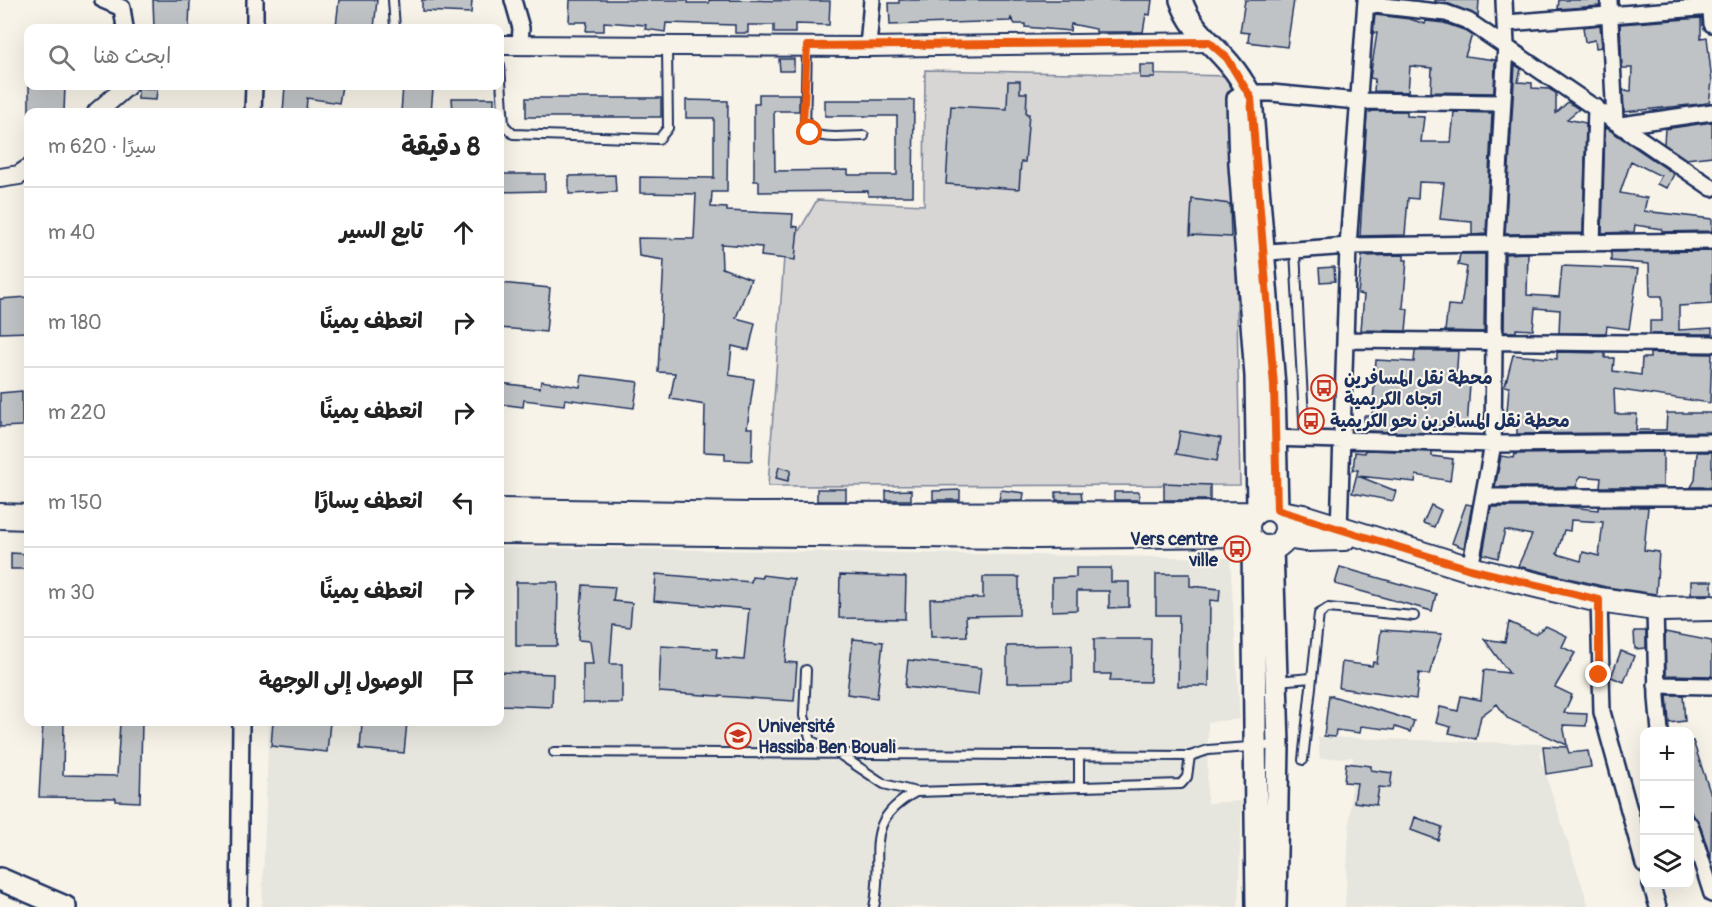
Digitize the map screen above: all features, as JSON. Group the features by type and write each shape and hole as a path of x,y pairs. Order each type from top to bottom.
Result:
{"main road":[{"path":"1181,0 1186,15 1209,42 1227,58 1243,89 1267,438 1254,747 1257,907"},
{"path":"0,501 24,502"},
{"path":"504,511 1265,526 1305,539 1371,539"},
{"path":"0,516 24,517"},
{"path":"504,531 1023,536 1265,526 1303,517 1470,569 1599,600 1655,608 1712,608"},
{"path":"1265,526 1278,745 1275,907"},
{"path":"0,879 65,907"}],"street":[{"path":"104,0 122,8 124,24"},
{"path":"255,0 255,24"},
{"path":"513,0 521,28 520,45"},
{"path":"868,47 872,0"},
{"path":"1470,569 1493,444 1495,244 1506,45 1504,0"},
{"path":"1339,530 1347,340 1348,246 1366,2 1446,13 1468,21 1712,188"},
{"path":"1506,23 1609,8 1711,4 1712,24"},
{"path":"1609,8 1618,123"},
{"path":"504,45 868,47 1209,42"},
{"path":"1243,89 1357,101 1501,103"},
{"path":"101,108 122,90"},
{"path":"253,108 254,90"},
{"path":"1592,243 1596,107"},
{"path":"1618,123 1712,112"},
{"path":"0,177 19,175 24,172"},
{"path":"1255,253 1348,246 1712,241"},
{"path":"1347,340 1712,344"},
{"path":"1267,438 1342,438 1493,444 1712,442"},
{"path":"1483,497 1712,497"},
{"path":"1599,600 1602,712 1640,850"},
{"path":"1655,608 1656,685 1660,727"},
{"path":"1656,685 1712,686"},
{"path":"239,907 241,726"},
{"path":"1692,835 1712,894"},
{"path":"1652,889 1658,907"}],"lane":[{"path":"393,0 395,24"},
{"path":"807,46 805,129 813,135 864,136"},
{"path":"504,125 513,134 659,139 668,128 667,47"},
{"path":"502,90 503,108"},
{"path":"1295,250 1305,438"},
{"path":"1303,760 1319,614 1328,608 1414,616"},
{"path":"806,670 804,716 811,741 839,754 884,784 916,792 1181,784 1188,777 1190,756"},
{"path":"1276,681 1311,678"},
{"path":"554,752 1190,756 1208,750 1278,745"},
{"path":"1079,756 1079,787"},
{"path":"874,907 880,828 887,811 916,792"}],"shaded area":[{"path":"925,70 1233,76 1240,485 768,486 784,257 817,200 924,205"},
{"name":"Université Hassiba Ben Bouali","path":"504,547 1230,558 1240,719 1208,722 1207,803 1242,801 1238,907 262,907 269,726 504,726"},
{"path":"1318,737 1542,744 1540,757 1589,907 1345,907 1353,757 1320,759"}],"building":[{"path":"153,0 190,0 189,24 154,24"},
{"path":"339,0 377,0 374,24 336,24"},
{"path":"422,0 472,0 471,13 422,11"},
{"path":"570,0 688,0 688,3 709,3 709,0 830,1 829,25 795,24 795,33 774,33 774,25 748,25 748,33 735,33 735,25 666,23 665,32 645,29 646,25 604,22 604,31 586,31 587,22 569,22"},
{"path":"899,0 1152,0 1150,15 1146,14 1143,32 1096,32 1096,29 1071,24 1070,31 1025,27 1025,24 1015,24 1011,18 1010,21 890,25 889,3 899,3"},
{"path":"1245,0 1294,0 1287,47 1248,42 1249,33 1240,32"},
{"path":"1435,0 1479,0 1478,16 1449,4 1435,2"},
{"path":"1559,0 1599,0 1600,6 1558,9"},
{"path":"1375,15 1410,19 1425,24 1426,21 1444,23 1472,35 1465,56 1495,60 1494,93 1431,92 1432,68 1410,66 1408,92 1374,91 1375,79 1370,78 1377,33 1373,33"},
{"path":"1701,18 1701,38 1707,37 1712,82 1709,103 1624,112 1623,90 1631,91 1632,68 1622,68 1620,24"},
{"path":"1600,25 1602,47 1596,48 1595,40 1585,42 1583,27"},
{"path":"779,59 794,59 794,71 780,71"},
{"path":"1140,65 1155,65 1155,78 1140,78"},
{"path":"1515,65 1521,69 1518,82 1532,83 1532,88 1549,89 1556,93 1556,113 1568,102 1579,109 1567,119 1586,123 1583,233 1505,234"},
{"path":"1008,81 1020,81 1020,93 1027,93 1026,114 1029,114 1025,162 1021,162 1019,189 946,184 951,106 1007,109"},
{"path":"29,90 65,90 64,108 29,108"},
{"path":"138,90 157,90 156,100 138,99"},
{"path":"285,90 341,90 339,103 307,98 306,108 283,108"},
{"path":"403,90 433,90 431,108 401,108"},
{"path":"759,94 799,94 799,111 774,111 775,171 848,170 848,175 897,175 897,116 825,116 825,100 914,100 913,196 868,196 868,191 759,192 759,181 754,181 754,104 759,104"},
{"path":"452,98 494,98 494,108 453,108"},
{"path":"526,98 661,98 661,117 526,117"},
{"path":"686,100 728,101 727,192 712,192 711,207 727,208 727,211 793,214 792,226 798,227 795,260 761,256 762,247 721,244 722,268 751,279 736,318 755,323 749,350 732,346 729,375 754,379 747,428 753,428 752,461 725,460 725,453 704,452 705,405 670,399 675,373 658,372 664,260 639,256 638,238 694,239 696,194 640,193 640,177 714,178 714,118 686,118"},
{"path":"1407,111 1407,116 1424,117 1421,142 1451,142 1454,112 1492,113 1486,234 1472,235 1472,222 1440,219 1444,183 1419,182 1418,199 1408,198 1405,235 1360,236 1367,113"},
{"path":"1712,122 1712,156 1686,159 1664,144 1665,129"},
{"path":"1605,127 1674,174 1667,188 1657,184 1661,176 1631,161 1620,193 1647,198 1644,211 1712,219 1712,231 1662,232 1662,229 1635,225 1634,232 1602,233"},
{"path":"504,174 545,174 545,191 504,192"},
{"path":"615,175 616,192 569,194 569,176"},
{"path":"1192,199 1230,204 1231,237 1190,235"},
{"path":"1712,251 1712,304 1679,306 1679,330 1712,328 1712,334 1650,334 1650,321 1662,321 1662,296 1650,296 1649,264 1611,261 1611,253 1608,252"},
{"path":"1528,253 1527,295 1559,297 1562,266 1638,269 1629,329 1607,326 1606,333 1559,333 1560,310 1535,308 1533,330 1516,329 1516,332 1504,332 1505,254"},
{"path":"1460,254 1485,254 1484,332 1445,331 1448,305 1461,306 1467,267 1458,265"},
{"path":"1404,255 1404,260 1407,260 1403,308 1408,309 1406,331 1361,330 1364,295 1358,294 1362,256"},
{"path":"1334,267 1335,281 1320,282 1319,268"},
{"path":"504,283 550,288 546,332 504,328"},
{"path":"24,297 24,332 0,333 0,299"},
{"path":"1415,351 1458,351 1456,383 1470,384 1467,428 1434,426 1434,433 1364,431 1364,416 1372,416 1376,360 1414,362"},
{"path":"1557,352 1605,353 1605,358 1614,358 1613,371 1641,375 1642,358 1650,358 1650,353 1712,354 1710,403 1614,389 1615,414 1637,414 1636,430 1666,430 1667,413 1712,413 1712,432 1517,434 1517,425 1506,424 1509,387 1505,386 1513,355 1557,359"},
{"path":"582,375 638,382 634,408 565,399 564,405 524,400 523,407 504,405 504,384 540,388 541,381 580,387"},
{"path":"22,391 22,426 0,427 0,393"},
{"path":"1180,431 1221,438 1217,461 1176,454"},
{"path":"1365,450 1432,452 1432,456 1453,459 1450,481 1416,475 1415,482 1358,476 1396,491 1393,501 1352,493 1358,470 1353,470 1355,452 1365,453"},
{"path":"1663,452 1663,487 1600,487 1601,478 1580,476 1576,487 1495,487 1501,456 1514,458 1515,454"},
{"path":"1697,452 1712,452 1712,487 1691,487 1695,480"},
{"path":"779,467 791,470 788,481 776,478"},
{"path":"1164,483 1210,485 1210,500 1164,500"},
{"path":"817,489 846,489 846,501 817,501"},
{"path":"911,490 911,500 886,500 886,491"},
{"path":"960,490 960,500 933,500 933,491"},
{"path":"1001,490 1024,493 1023,500 999,500"},
{"path":"1056,492 1081,492 1082,500 1056,500"},
{"path":"1114,492 1139,492 1139,500 1114,500"},
{"path":"1466,504 1472,505 1464,548 1452,543"},
{"path":"1431,505 1441,510 1434,527 1423,523"},
{"path":"1491,507 1570,507 1598,510 1598,507 1648,507 1644,550 1659,552 1656,594 1606,587 1518,566 1532,535 1505,530 1498,558 1483,554","holes":["1571,520 1603,522 1599,556 1583,552 1581,561 1557,554 1564,530 1570,531"]},
{"path":"11,553 24,554 24,569 11,569"},
{"path":"1340,567 1436,594 1432,611 1335,584"},
{"path":"1076,568 1111,568 1111,582 1129,582 1129,607 1109,608 1109,591 1077,591 1077,610 1052,611 1052,578 1076,577"},
{"path":"656,574 751,582 752,577 762,578 762,575 794,579 785,662 797,663 794,701 659,692 661,646 717,649 716,658 744,660 749,609 654,601"},
{"path":"1156,574 1190,574 1190,586 1220,589 1219,601 1210,600 1209,686 1178,686 1179,615 1156,615"},
{"path":"840,575 906,577 905,619 839,618"},
{"path":"983,577 1019,577 1019,615 966,616 967,636 931,637 930,599 983,598"},
{"path":"1691,581 1712,581 1712,594 1691,594"},
{"path":"516,582 558,582 557,646 516,646"},
{"path":"583,585 615,587 613,601 632,603 630,627 613,625 610,664 622,664 622,703 583,703 583,664 593,664 590,641 578,640"},
{"path":"1509,622 1535,634 1546,626 1567,636 1562,647 1575,653 1555,687 1572,695 1564,713 1587,714 1586,726 1563,725 1567,745 1507,718 1497,704 1481,716 1476,739 1449,733 1451,727 1436,723 1440,707 1458,711 1461,696 1481,700 1484,670 1509,673 1484,639 1505,642"},
{"path":"1381,630 1442,634 1429,675 1419,673 1416,699 1339,688 1342,662 1372,666 1373,662 1377,663"},
{"path":"1634,631 1646,631 1646,648 1635,649"},
{"path":"1665,632 1712,641 1712,676 1666,675"},
{"path":"853,639 883,642 877,698 847,694"},
{"path":"1094,639 1151,639 1150,682 1110,681 1111,674 1094,674"},
{"path":"1072,645 1072,682 1007,683 1007,646"},
{"path":"1621,651 1634,656 1624,682 1611,677"},
{"path":"908,660 981,668 978,695 905,687"},
{"path":"504,672 553,674 552,707 504,705"},
{"path":"1329,695 1414,721 1410,732 1395,727 1394,730 1361,726 1360,733 1336,730 1335,737 1324,736"},
{"path":"1667,695 1683,695 1685,721 1669,723"},
{"path":"43,726 64,726 63,775 117,776 120,726 142,726 140,802 116,801 116,798 39,797"},
{"path":"273,726 330,726 327,752 271,746"},
{"path":"362,726 407,726 404,753 360,749"},
{"path":"1694,744 1712,798 1711,859 1699,822 1694,817"},
{"path":"1543,746 1567,747 1569,753 1588,751 1591,767 1546,774"},
{"path":"1346,763 1371,766 1371,770 1392,773 1390,788 1379,787 1376,805 1354,802 1357,783 1344,782"},
{"path":"1415,817 1442,827 1438,840 1411,830"}],"place":[{"name":"محطة نقل المسافرين اتجاه الكريمية","path":"1324,388"},
{"name":"محطة نقل المسافرين نحو الكريمية","path":"1311,421"},
{"name":"Vers centre ville","path":"1237,549"},
{"name":"Université Hassiba Ben Bouali","path":"738,736"}],"route":[{"path":"810,133 803,124 807,46 1209,42 1227,58 1250,92 1251,98 1274,386 1277,510 1280,513 1303,517 1470,569 1599,600 1599,675"}]}
